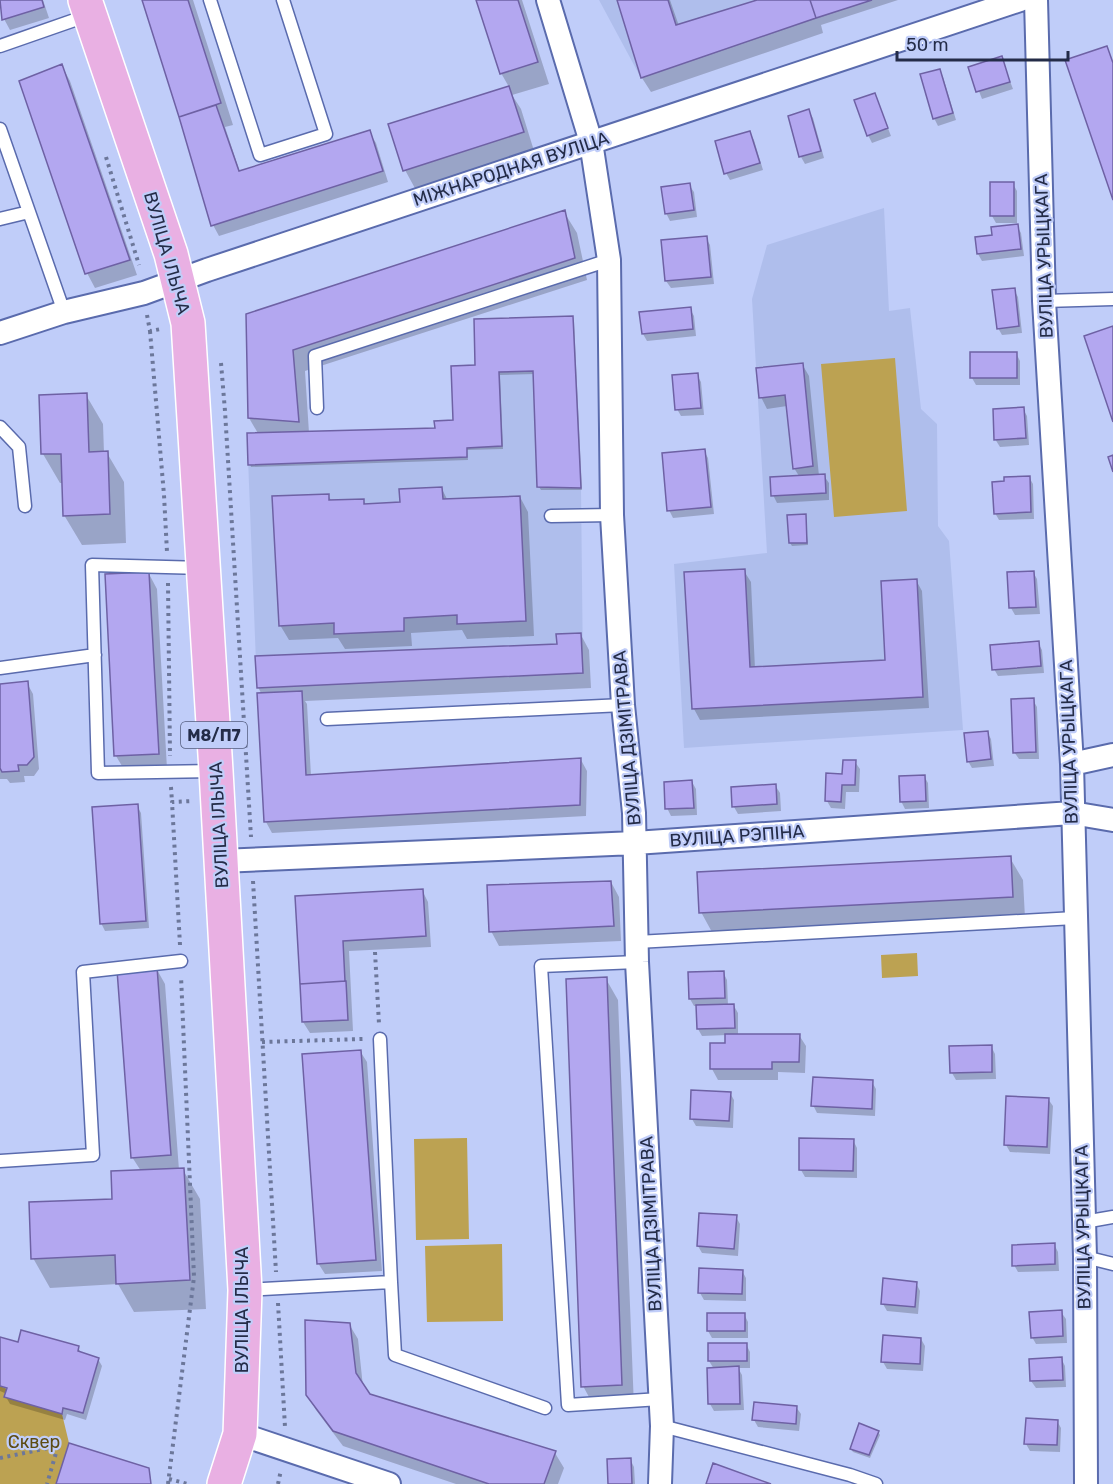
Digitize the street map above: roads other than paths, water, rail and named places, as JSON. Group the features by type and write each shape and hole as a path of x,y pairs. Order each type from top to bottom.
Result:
{"main road":[{"name":"ВУЛІЦА ІЛЬІЧА","path":"87,7 171,254 188,323 217,786 236,861 261,1289 240,1434 224,1484"}],"street":[{"name":"ВУЛІЦА ДЗІМІТРАВА","path":"548,0 591,142 609,260 612,515 623,705 634,813 637,952 662,1426 660,1484"},
{"name":"МІЖНАРОДНАЯ ВУЛІЦА","path":"0,333 64,312 144,293 207,270 1020,0"},
{"name":"ВУЛІЦА УРЫЦКАГА","path":"1036,0 1044,301 1072,764 1085,1257 1086,1484"},
{"path":"1072,764 1113,755"},
{"name":"ВУЛІЦА РЭПІНА","path":"236,861 635,843 1072,813 1113,820"},
{"path":"240,1434 389,1484"}],"lane":[{"path":"210,0 260,155 326,134 284,0"},
{"path":"0,46 87,7"},
{"path":"0,129 64,312"},
{"path":"0,219 29,212"},
{"path":"318,408 315,356 609,260"},
{"path":"1044,301 1113,299"},
{"path":"0,427 20,447 26,506"},
{"path":"551,516 612,515"},
{"path":"204,568 92,565 98,773 217,786"},
{"path":"0,668 94,655"},
{"path":"327,718 623,705"},
{"path":"660,1399 568,1405 541,966 637,952 1075,918"},
{"path":"0,1161 93,1155 83,972 181,961"},
{"path":"380,1039 395,1355 545,1408"},
{"path":"1084,1222 1113,1217"},
{"path":"1085,1257 1113,1264"},
{"path":"261,1289 391,1282"},
{"path":"662,1426 839,1472 876,1484"}],"park label":[{"name":"Сквер","path":"34,1442"}]}
